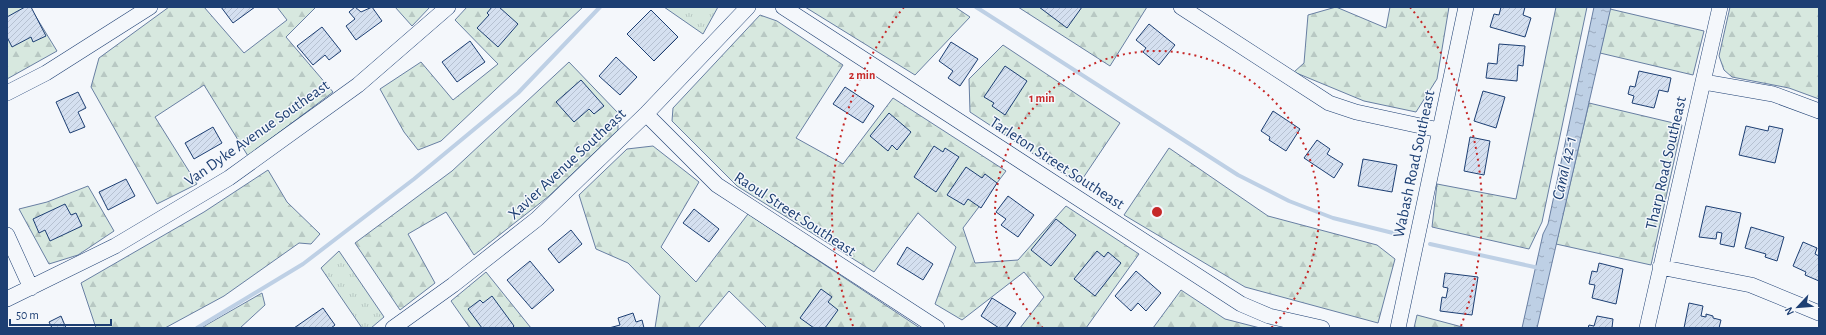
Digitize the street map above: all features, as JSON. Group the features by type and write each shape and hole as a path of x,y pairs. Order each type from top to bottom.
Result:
{"street":[{"path":"7,93 46,73 150,7"},
{"name":"Van Dyke Avenue Southeast","path":"7,300 115,246 229,178 358,85 448,7"},
{"name":"Xavier Avenue Southeast","path":"393,328 453,285 537,219 646,114 748,7"},
{"name":"Tarleton Street Southeast","path":"783,7 1241,304 1269,316 1322,328"},
{"path":"1181,7 1329,103 1356,112 1439,130"},
{"name":"Wabash Road Southeast","path":"1398,328 1466,7"},
{"name":"Tharp Road Southeast","path":"1647,328 1720,7"},
{"path":"1704,82 1773,94 1819,110"},
{"name":"Raoul Street Southeast","path":"646,114 717,184 937,328"},
{"path":"7,235 32,288"},
{"path":"1660,267 1751,285 1819,313"}],"green space":[{"path":"7,7 30,7 57,51 7,79"},
{"path":"169,7 204,7 244,53 287,20 277,7 316,7 286,37 333,92 248,156 204,85 155,117 197,184 157,204 91,87 99,58"},
{"path":"395,7 430,7 412,26"},
{"path":"467,7 583,7 441,141 418,150 404,132 380,89 421,62 453,100 498,64 455,20"},
{"path":"664,7 718,7 703,34"},
{"path":"805,7 955,7 970,17 915,75"},
{"path":"1018,7 1147,7 1110,66"},
{"path":"1336,7 1386,28 1390,7 1449,7 1437,79 1416,112 1364,101 1294,72 1304,63 1308,15"},
{"path":"1556,7 1587,7 1542,222 1529,249 1432,227 1437,184 1516,199"},
{"path":"1730,7 1819,7 1819,99 1789,88 1732,77 1724,70 1719,56"},
{"path":"1610,9 1704,31 1693,75 1600,53"},
{"path":"760,15 777,21 843,65 796,138 843,164 893,98 1006,171 963,228 975,263 1018,260 1066,206 1139,254 1086,328 1020,328 1044,297 1024,272 962,320 935,304 956,247 918,213 874,272 737,186 672,121 673,108"},
{"path":"1003,45 1120,123 1079,184 970,112 969,79"},
{"path":"569,62 618,113 618,130 549,196 474,255 446,212 408,234 435,283 400,310 355,243 452,171"},
{"path":"1589,103 1682,125 1651,265 1556,244"},
{"path":"653,146 699,182 661,247 696,282 748,214 920,328 767,328 729,291 698,328 655,328 660,296 628,263 596,249 579,195 627,149"},
{"path":"1169,148 1268,216 1377,245 1395,259 1378,323 1245,287 1124,215"},
{"path":"268,170 287,202 320,234 311,244 299,243 224,296 165,328 96,328 81,283 204,212"},
{"path":"88,186 114,231 78,255 49,264 19,209 47,202"},
{"path":"339,251 384,317 371,328 362,328 321,268"},
{"path":"486,272 531,328 470,328 451,301"},
{"path":"1181,290 1225,319 1260,328 1153,328"},
{"path":"262,293 265,305 240,328 201,328"},
{"path":"1417,315 1466,328 1414,328"}],"water":[{"name":"Canal 42-1","path":"1594,7 1611,7 1537,328 1522,328 1543,234 1548,224"}],"building":[{"path":"25,7 31,7 46,36 33,42 31,37 12,47 7,37 7,17"},
{"path":"221,7 255,7 233,23"},
{"path":"355,7 361,12 372,7 382,21 356,40 346,26 355,19 349,12"},
{"path":"492,7 499,7 518,24 498,47 477,28 489,15 487,13"},
{"path":"1039,7 1082,7 1067,28"},
{"path":"1501,7 1525,7 1523,15 1531,18 1525,37 1490,27 1494,14 1499,15"},
{"path":"651,10 678,37 654,61 627,34"},
{"path":"1149,24 1175,45 1159,65 1143,52 1146,48 1136,40"},
{"path":"322,27 341,51 329,60 325,55 313,65 297,46"},
{"path":"470,41 485,62 457,82 442,62"},
{"path":"951,42 978,59 960,86 948,78 953,71 939,61"},
{"path":"1499,44 1525,46 1523,66 1518,65 1517,81 1486,78 1488,63 1497,64"},
{"path":"616,57 637,77 620,95 599,76"},
{"path":"1005,66 1027,81 1005,115 992,106 994,103 984,97"},
{"path":"1639,71 1671,78 1668,92 1659,90 1654,108 1632,103 1634,96 1628,94 1630,86 1635,87"},
{"path":"581,80 604,106 594,114 589,109 574,122 556,102"},
{"path":"845,87 874,106 863,123 833,104"},
{"path":"1483,91 1505,97 1496,128 1474,121"},
{"path":"78,92 86,108 78,112 85,127 70,133 56,102"},
{"path":"1273,111 1300,129 1286,151 1269,140 1270,137 1261,131"},
{"path":"889,113 911,132 897,150 892,145 888,151 870,136"},
{"path":"1746,126 1768,131 1769,126 1783,129 1775,163 1739,155"},
{"path":"213,127 222,143 194,159 185,143"},
{"path":"1470,137 1490,141 1484,175 1464,171"},
{"path":"1317,140 1330,149 1327,154 1343,164 1334,178 1304,158"},
{"path":"934,146 943,152 945,148 959,157 936,192 914,177"},
{"path":"1363,159 1397,165 1392,192 1358,186"},
{"path":"966,167 982,178 985,174 997,183 981,208 968,199 964,205 947,195"},
{"path":"126,179 135,196 108,210 99,192"},
{"path":"1008,196 1034,215 1018,237 1001,225 1006,219 996,212"},
{"path":"65,204 71,215 76,213 82,226 50,241 45,230 39,233 33,219"},
{"path":"1706,206 1741,213 1734,247 1720,244 1722,233 1717,232 1716,239 1699,237"},
{"path":"694,209 719,229 709,242 683,223"},
{"path":"1056,219 1076,235 1051,266 1031,250"},
{"path":"1751,227 1784,237 1777,261 1765,257 1766,254 1745,248"},
{"path":"571,230 582,244 559,263 548,249"},
{"path":"1803,242 1817,248 1815,254 1819,256 1819,281 1805,275 1806,272 1793,266"},
{"path":"907,247 933,264 923,280 897,264"},
{"path":"1097,251 1104,257 1108,252 1121,263 1095,296 1074,279"},
{"path":"530,261 554,290 532,309 507,280"},
{"path":"1599,263 1623,269 1616,304 1592,298 1595,285 1589,284 1592,271 1597,272"},
{"path":"1136,271 1161,293 1146,311 1138,303 1131,311 1115,296"},
{"path":"1445,273 1478,277 1472,315 1440,311 1442,297 1446,298 1448,288 1443,287"},
{"path":"821,289 832,297 828,302 838,310 825,328 814,328 800,318"},
{"path":"492,296 514,326 512,328 482,328 468,309 480,300 483,303"},
{"path":"992,298 1016,313 1006,328 999,328 981,316"},
{"path":"1689,303 1703,306 1701,316 1706,317 1706,314 1721,320 1719,328 1684,328"},
{"path":"323,308 335,325 331,328 294,328"},
{"path":"633,313 636,322 642,320 644,328 609,328 620,325 618,318"},
{"path":"61,316 66,328 52,328 49,322"},
{"path":"1597,316 1613,319 1612,328 1588,328 1589,325 1594,326"}],"waterway":[{"path":"197,328 303,264 414,179 518,93 600,7"},
{"path":"976,7 1238,175 1289,201 1333,218 1401,235"},
{"path":"1430,244 1539,268"}]}
